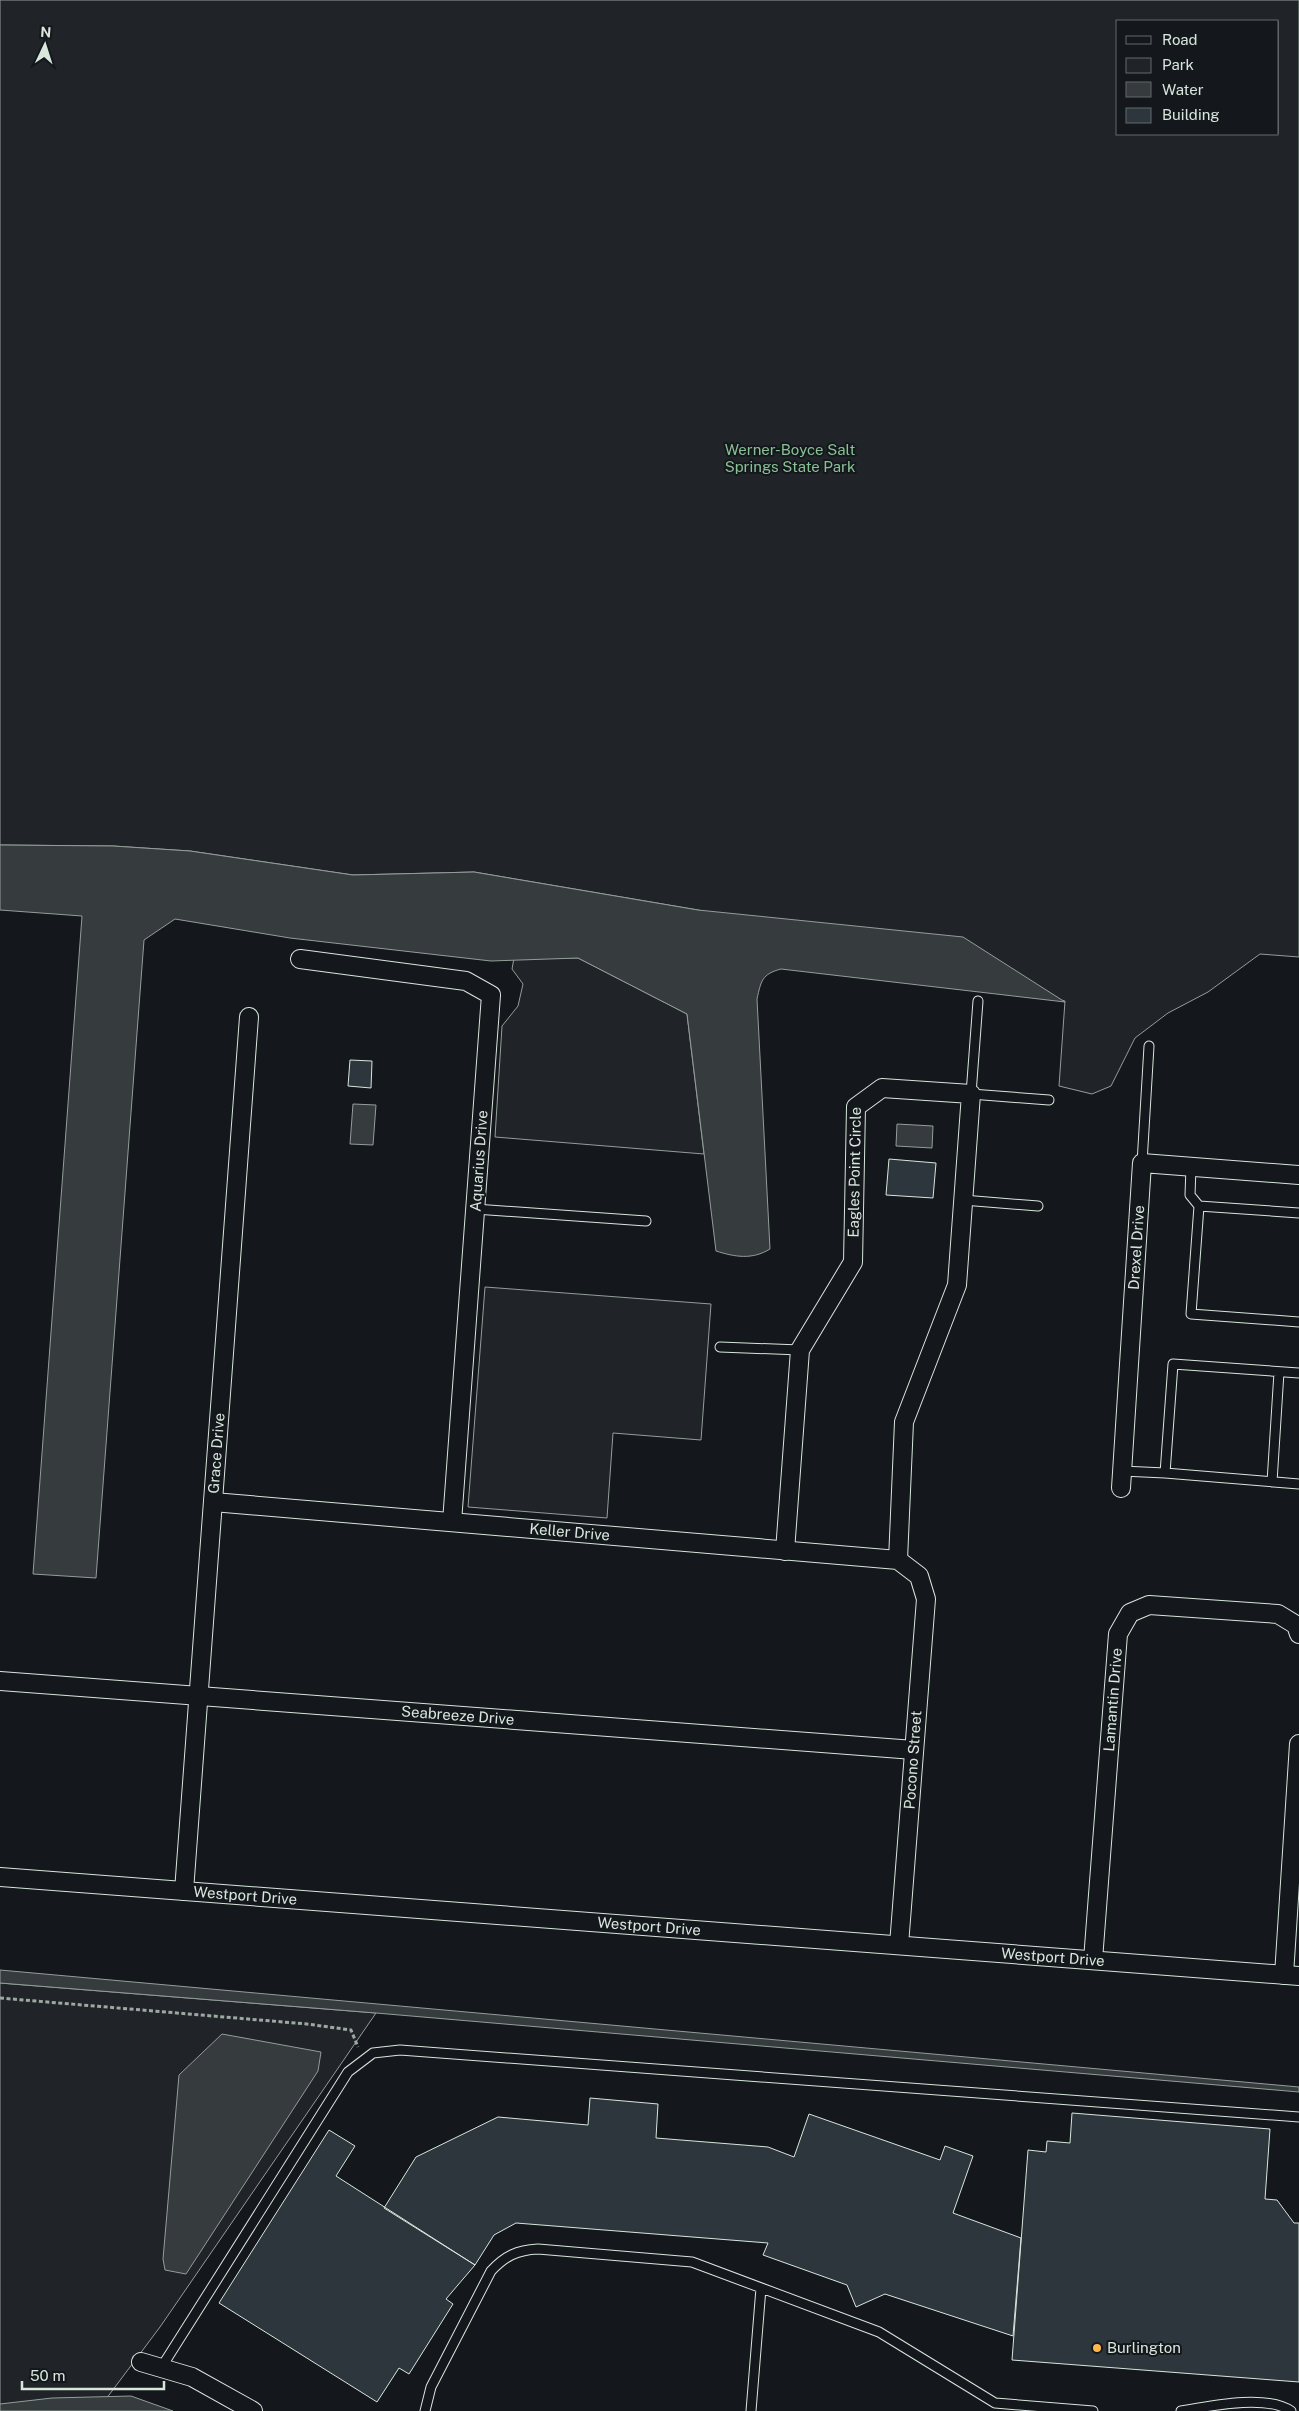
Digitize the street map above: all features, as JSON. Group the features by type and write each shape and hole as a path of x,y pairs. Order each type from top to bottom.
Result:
{"street":[{"name":"Aquarius Drive","path":"300,958 466,981 491,995 452,1522"},
{"name":"Grace Drive","path":"184,1891 249,1017"},
{"name":"Eagles Point Circle","path":"785,1551 800,1350 853,1262 856,1107 882,1088 971,1094"},
{"path":"898,1560 904,1422 957,1285 971,1094"},
{"path":"1142,1163 1299,1175"},
{"name":"Drexel Drive","path":"1121,1488 1142,1163"},
{"name":"Keller Drive","path":"213,1502 898,1560"},
{"name":"Pocono Street","path":"898,1560 919,1576 926,1599 900,1946"},
{"name":"Lamantin Drive","path":"1093,1960 1118,1634 1130,1613 1149,1605 1278,1614 1298,1629"},
{"name":"Seabreeze Drive","path":"0,1681 914,1750"},
{"path":"1291,1975 1299,1744"},
{"name":"Westport Drive","path":"0,1877 1291,1975"},
{"path":"141,2362 192,2377 253,2411"}],"lane":[{"path":"978,1001 971,1094 1049,1100"},
{"path":"1142,1163 1149,1046"},
{"path":"1191,1167 1190,1195 1199,1206 1191,1314 1299,1322"},
{"path":"963,1200 1038,1206"},
{"path":"1199,1206 1299,1213"},
{"path":"475,1209 646,1221"},
{"path":"720,1347 800,1350"},
{"path":"1165,1473 1173,1364 1299,1373"},
{"path":"1272,1482 1279,1372"},
{"path":"1122,1471 1299,1484"},
{"path":"161,2368 348,2072 373,2053 400,2050 1299,2117"},
{"path":"425,2411 431,2387 491,2271 514,2252 538,2250 692,2262 878,2332 994,2403 1093,2411"},
{"path":"751,2411 761,2288"},
{"path":"1181,2411 1232,2402 1260,2408 1283,2406 1291,2411"}],"path":[{"path":"0,1998 288,2022 351,2030 359,2049 348,2072"}],"green space":[{"name":"Werner-Boyce Salt Springs State Park","path":"0,0 1299,0 1299,957 1260,954 1208,992 1168,1013 1135,1038 1111,1086 1092,1094 1059,1086 1065,1001 698,910 474,872 353,875 190,851 113,846 0,845"},
{"path":"514,958 578,958 687,1014 704,1154 495,1137 502,1026 518,1006 523,984 512,969"},
{"path":"485,1287 711,1304 701,1440 613,1433 607,1518 468,1507"},
{"path":"0,1983 376,2013 160,2327 97,2411 0,2411"}],"water":[{"path":"0,845 113,846 190,851 353,875 474,872 698,910 963,937 1065,1002 781,969 766,976 761,983 757,999 770,1249 757,1255 737,1256 716,1251 687,1014 578,958 491,961 290,938 175,919 144,940 96,1578 33,1574 82,916 0,910"},
{"path":"353,1104 376,1105 373,1145 350,1144"},
{"path":"897,1124 933,1126 932,1148 896,1146"},
{"path":"0,1970 1299,2087 1299,2092 376,2013 0,1983"},
{"path":"222,2034 321,2052 318,2071 186,2274 165,2270 163,2259 179,2075"},
{"path":"131,2396 173,2411 0,2411 0,2404 52,2398"}],"building":[{"path":"350,1060 372,1061 371,1088 348,1086"},
{"path":"889,1159 936,1163 933,1198 886,1195"},
{"path":"590,2098 658,2104 656,2138 768,2147 794,2157 809,2114 940,2160 945,2146 973,2156 953,2213 1021,2238 1013,2336 885,2294 856,2307 847,2285 763,2255 768,2243 516,2223 494,2235 475,2265 384,2208 416,2157 498,2117 588,2125"},
{"path":"1072,2113 1270,2129 1265,2199 1277,2200 1294,2223 1299,2223 1299,2382 1012,2360 1028,2150 1046,2152 1047,2141 1070,2143"},
{"path":"329,2130 355,2146 336,2176 475,2265 446,2299 453,2304 409,2374 399,2368 377,2402 219,2303"}],"place":[{"name":"Burlington","path":"1097,2348"}]}
